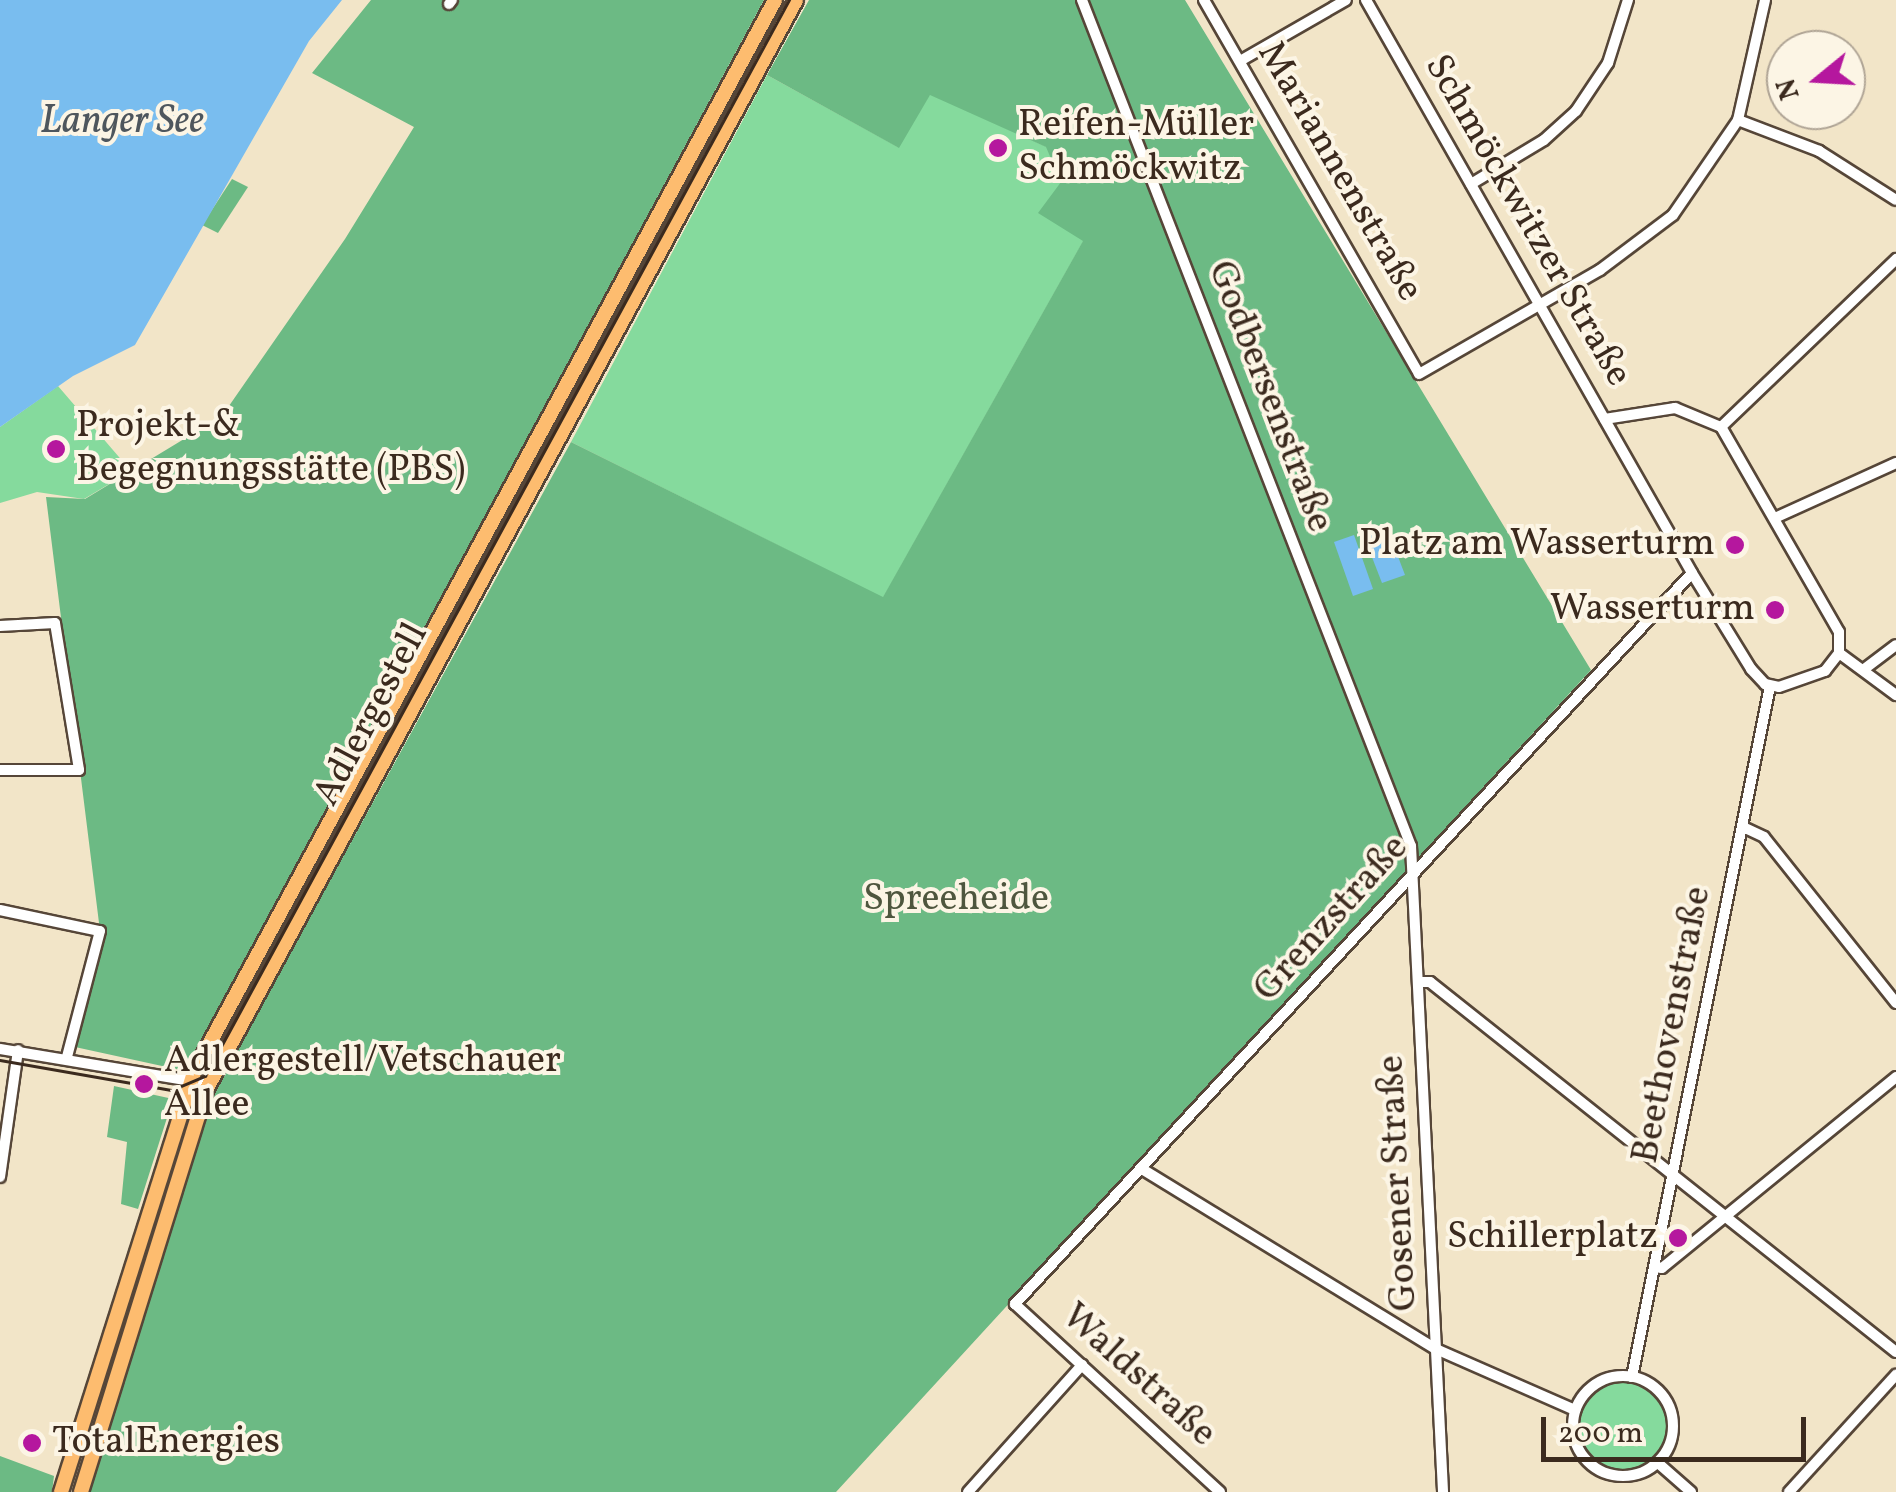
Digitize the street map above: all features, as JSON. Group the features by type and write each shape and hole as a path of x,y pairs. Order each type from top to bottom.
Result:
{"main road":[{"name":"Adlergestell","path":"61,1492 189,1081 775,0"},
{"name":"Adlergestell","path":"81,1492 210,1084 796,0"},
{"path":"97,1378 115,1384"}],"street":[{"name":"Godbersenstraße","path":"1082,0 1408,836 1414,872"},
{"name":"Mariannenstraße","path":"1204,0 1419,374 1545,303"},
{"path":"1240,62 1346,0"},
{"name":"Schmöckwitzer Straße","path":"1366,0 1471,184 1545,303 1692,573 1750,669 1770,686"},
{"path":"1471,184 1544,140 1576,111 1608,64 1628,0"},
{"path":"1545,303 1636,248 1673,215 1738,120 1765,0"},
{"path":"1738,120 1819,151 1896,200"},
{"path":"1896,259 1721,428 1778,518 1829,610 1839,653 1896,695"},
{"name":"Schmöckwitzer Straße","path":"1605,419 1675,408 1721,428"},
{"path":"1778,518 1896,463"},
{"name":"Grenzstraße","path":"1015,1304 1692,573"},
{"path":"0,626 55,622 79,770 0,770"},
{"path":"1863,670 1896,645"},
{"path":"1770,686 1816,676 1839,653"},
{"name":"Beethovenstraße","path":"1632,1377 1770,686"},
{"path":"1744,827 1764,838 1896,1003"},
{"name":"Gosener Straße","path":"1414,872 1444,1492"},
{"path":"0,910 100,931 66,1056"},
{"path":"1420,982 1430,982 1896,1352"},
{"path":"0,1050 66,1056 210,1084"},
{"path":"0,1176 18,1050"},
{"path":"1655,1267 1662,1268 1896,1077"},
{"path":"1142,1168 1436,1349 1575,1410"},
{"name":"Waldstraße","path":"1015,1304 1220,1492"},
{"path":"968,1492 1082,1366"},
{"path":"1789,1492 1896,1375"},
{"path":"1632,1377 1654,1387 1672,1414 1671,1442 1658,1463 1629,1476 1592,1466 1574,1438 1575,1410 1600,1381 1632,1377"},
{"path":"1658,1463 1691,1492"}],"green space":[{"path":"371,0 764,0 185,1071 75,1047 100,931 46,497 85,499 222,416 345,239 414,127 312,73"},
{"name":"Spreeheide","path":"809,0 1185,0 1591,670 836,1492 89,1492 211,1097 571,442 883,597 1083,241 1038,213 1061,182 1046,147 930,95 899,148 767,75"},
{"path":"767,75 898,147 930,94 1047,147 1084,240 883,598 571,442"},
{"path":"232,179 248,187 218,233 202,225"},
{"name":"Projekt-& Begegnungsstätte (PBS)","path":"58,386 131,471 84,499 37,492 0,503 0,427"},
{"path":"114,1086 173,1099 138,1209 121,1204 127,1142 107,1137"},
{"path":"1623,1382 1640,1385 1655,1395 1665,1410 1665,1444 1655,1459 1640,1469 1623,1472 1606,1469 1591,1459 1581,1444 1578,1427 1581,1410 1591,1395 1606,1385"},
{"path":"0,1456 54,1476 52,1492 0,1492"}],"water":[{"name":"Langer See","path":"0,0 342,0 309,41 135,345 73,376 0,427"},
{"path":"1386,525 1405,575 1382,583 1363,534"},
{"path":"1354,535 1373,589 1353,596 1334,542"}],"tram line":[{"path":"0,1060 172,1090 205,1076 789,0"}],"place":[{"name":"Reifen-Müller Schmöckwitz","path":"998,148"},
{"name":"Projekt-& Begegnungsstätte (PBS)","path":"56,449"},
{"name":"Platz am Wasserturm","path":"1735,545"},
{"name":"Wasserturm","path":"1775,610"},
{"name":"Adlergestell/Vetschauer Allee","path":"144,1084"},
{"name":"Schillerplatz","path":"1678,1238"},
{"name":"TotalEnergies","path":"32,1443"}]}
